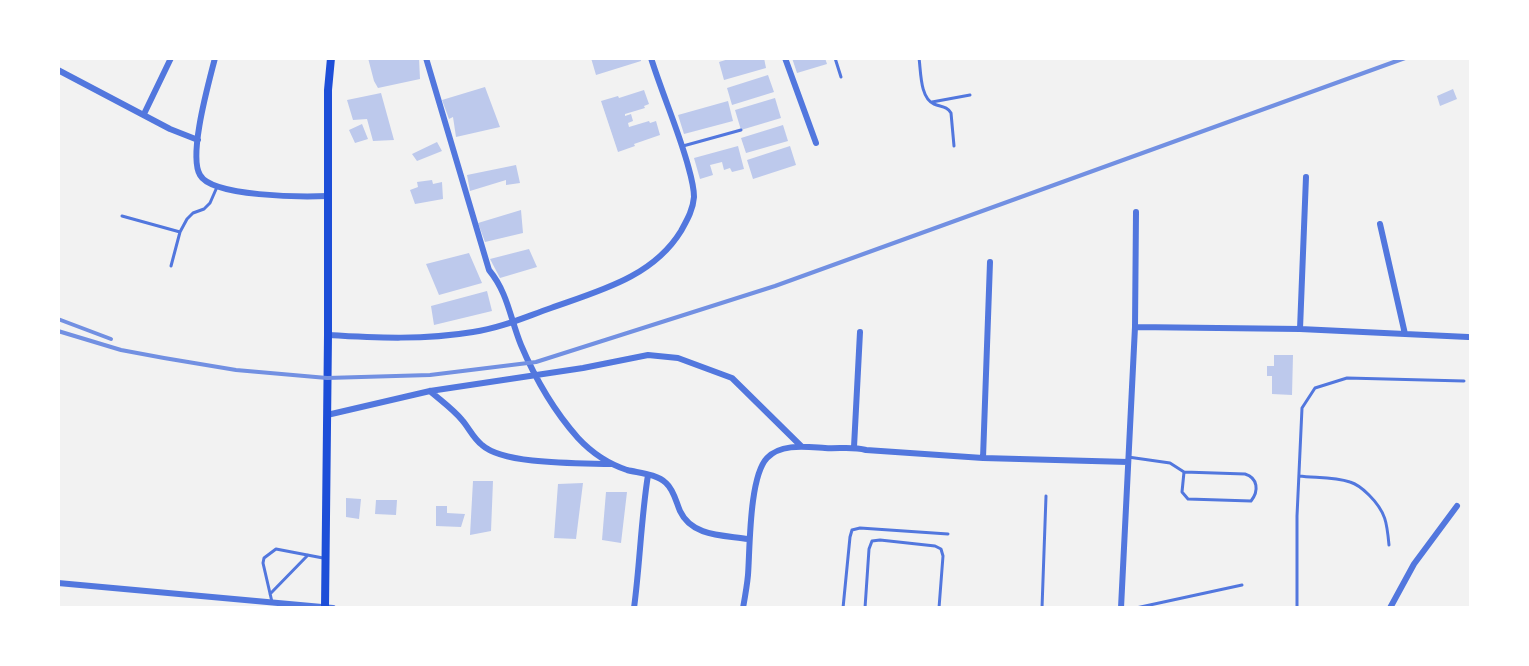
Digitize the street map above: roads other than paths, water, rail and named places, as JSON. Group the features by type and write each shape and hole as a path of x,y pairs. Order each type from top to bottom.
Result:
{"main road":[{"path":"325,607 328,90 331,58"}],"street":[{"path":"144,114 171,58"},
{"path":"215,58 204,100 198,140 197,170 201,178 217,187 295,198 328,196"},
{"path":"426,58 489,270 503,289 513,323 536,376 557,410 579,439 600,457 612,464 665,482 673,493 682,516 692,527 706,532 748,539"},
{"path":"328,335 392,339 473,332 513,323 621,282 639,273 659,257 678,235 692,207 694,197 683,147 651,58"},
{"path":"785,58 816,143"},
{"path":"58,69 170,129 198,140"},
{"path":"1300,329 1306,177"},
{"path":"1121,608 1136,327 1136,212"},
{"path":"1380,224 1405,334"},
{"path":"983,458 990,262"},
{"path":"1136,327 1300,329 1468,337"},
{"path":"854,447 860,332"},
{"path":"327,415 430,391 536,376 648,355 678,358 732,378 801,446"},
{"path":"430,391 461,419 483,447 494,453 552,462 612,464"},
{"path":"743,608 748,576 748,539 756,485 767,458 779,451 801,446 854,447 866,450 983,458 1128,459"},
{"path":"634,608 648,475"},
{"path":"1390,608 1414,564 1457,506"},
{"path":"58,584 333,608"}],"lane":[{"path":"836,58 841,77"},
{"path":"920,58 925,97 931,103 948,108 951,113 954,146"},
{"path":"931,103 970,95"},
{"path":"683,147 741,130"},
{"path":"171,266 180,232 187,219 210,203 217,187"},
{"path":"122,216 180,232"},
{"path":"1297,608 1302,408 1315,388 1347,378 1464,381"},
{"path":"1128,459 1170,463 1184,472 1245,474 1251,476 1256,482 1256,495 1251,501 1188,499 1182,492 1184,472"},
{"path":"1299,476 1344,481 1363,490 1379,506 1386,520 1389,545"},
{"path":"1042,608 1046,496"},
{"path":"843,608 852,530 860,528 948,534"},
{"path":"865,608 868,549 872,541 880,540 935,546 941,549 943,556 939,608"},
{"path":"272,602 263,563 264,558 276,549 325,558"},
{"path":"270,594 308,555"},
{"path":"1136,608 1242,585"}],"railway":[{"path":"58,331 121,350 164,358 236,370 327,378 430,375 536,362 775,286 1405,58"},
{"path":"58,319 111,339"}]}
